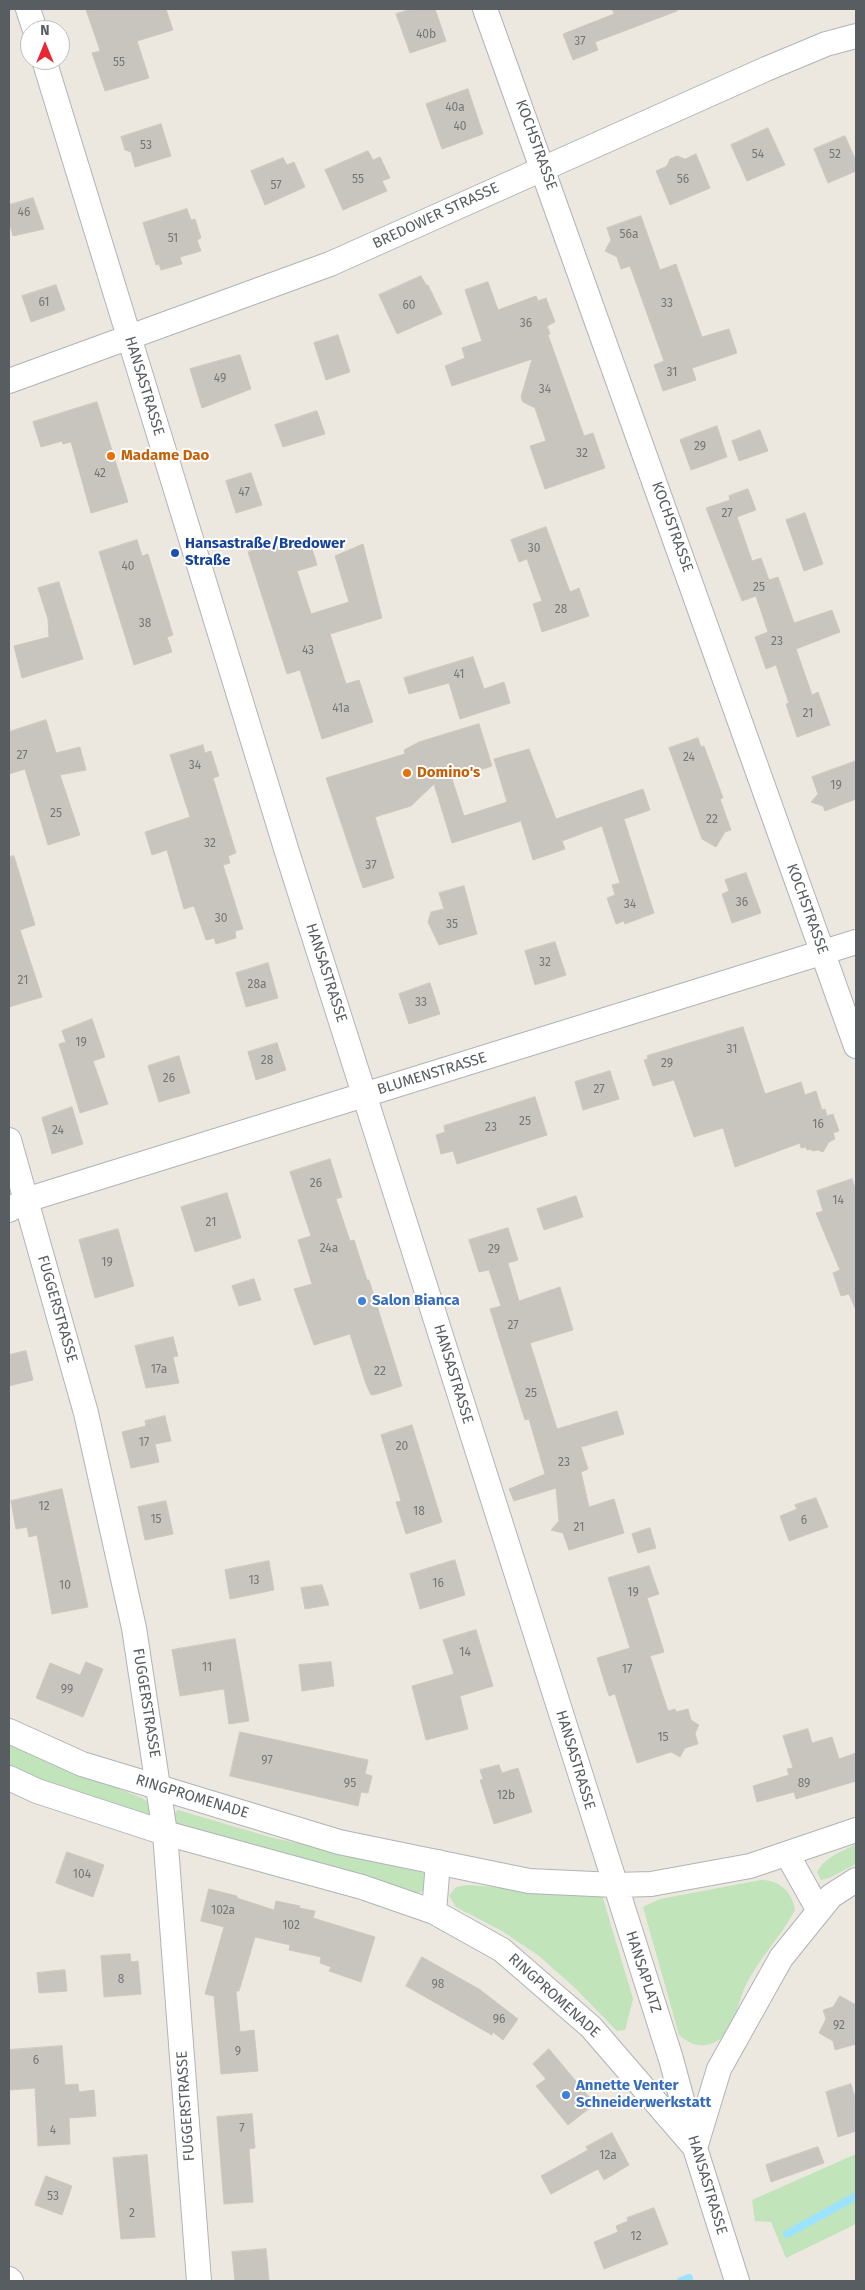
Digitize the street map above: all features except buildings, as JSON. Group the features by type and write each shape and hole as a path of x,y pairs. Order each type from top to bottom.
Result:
{"street":[{"name":"KOCHSTRASSE","path":"485,9 544,166 856,1046"},
{"name":"BREDOWER STRASSE","path":"9,381 330,264 544,166 792,58 826,44 856,36"},
{"name":"HANSASTRASSE","path":"47,70 288,856 615,1885"},
{"name":"BLUMENSTRASSE","path":"18,1205 856,942"},
{"name":"FUGGERSTRASSE","path":"9,1140 18,1205 86,1413 134,1628 165,1833 199,2281"},
{"name":"RINGPROMENADE","path":"9,1731 82,1764 339,1842 529,1880 615,1885 651,1884 750,1866 856,1830"},
{"name":"RINGPROMENADE","path":"9,1778 37,1791 165,1833 362,1887 434,1912 502,1950 591,2027 695,2148"},
{"path":"787,1854 819,1911"},
{"path":"434,1912 438,1862"},
{"path":"695,2148 719,2069 781,1958 831,1896 856,1880"},
{"name":"HANSAPLATZ","path":"615,1885 670,2059"},
{"name":"HANSASTRASSE","path":"670,2059 695,2148 737,2281"}],"green space":[{"path":"9,1743 144,1799 151,1805 150,1813 145,1818 9,1770"},
{"path":"178,1810 273,1838 346,1853 428,1874 427,1890 418,1893 175,1830 170,1817"},
{"path":"856,1844 856,1864 829,1878 821,1880 817,1872 824,1862"},
{"path":"761,1880 774,1882 784,1888 791,1898 795,1910 750,1977 728,2031 717,2041 707,2045 692,2043 679,2035 643,1907 660,1899"},
{"path":"468,1885 602,1895 633,1999 625,2030 617,2031 574,1987 539,1956 502,1931 456,1907 449,1896 456,1887"},
{"path":"856,2154 856,2224 786,2258 771,2222 755,2221 752,2200"}],"waterway":[{"path":"787,2234 856,2196"},
{"path":"681,2281 689,2278"}],"place":[{"name":"Madame Dao","path":"111,456"},
{"name":"Hansastraße/Bredower Straße","path":"175,553"},
{"name":"Domino's","path":"407,773"},
{"name":"Salon Bianca","path":"362,1301"},
{"name":"Annette Venter Schneiderwerkstatt","path":"566,2095"}]}
